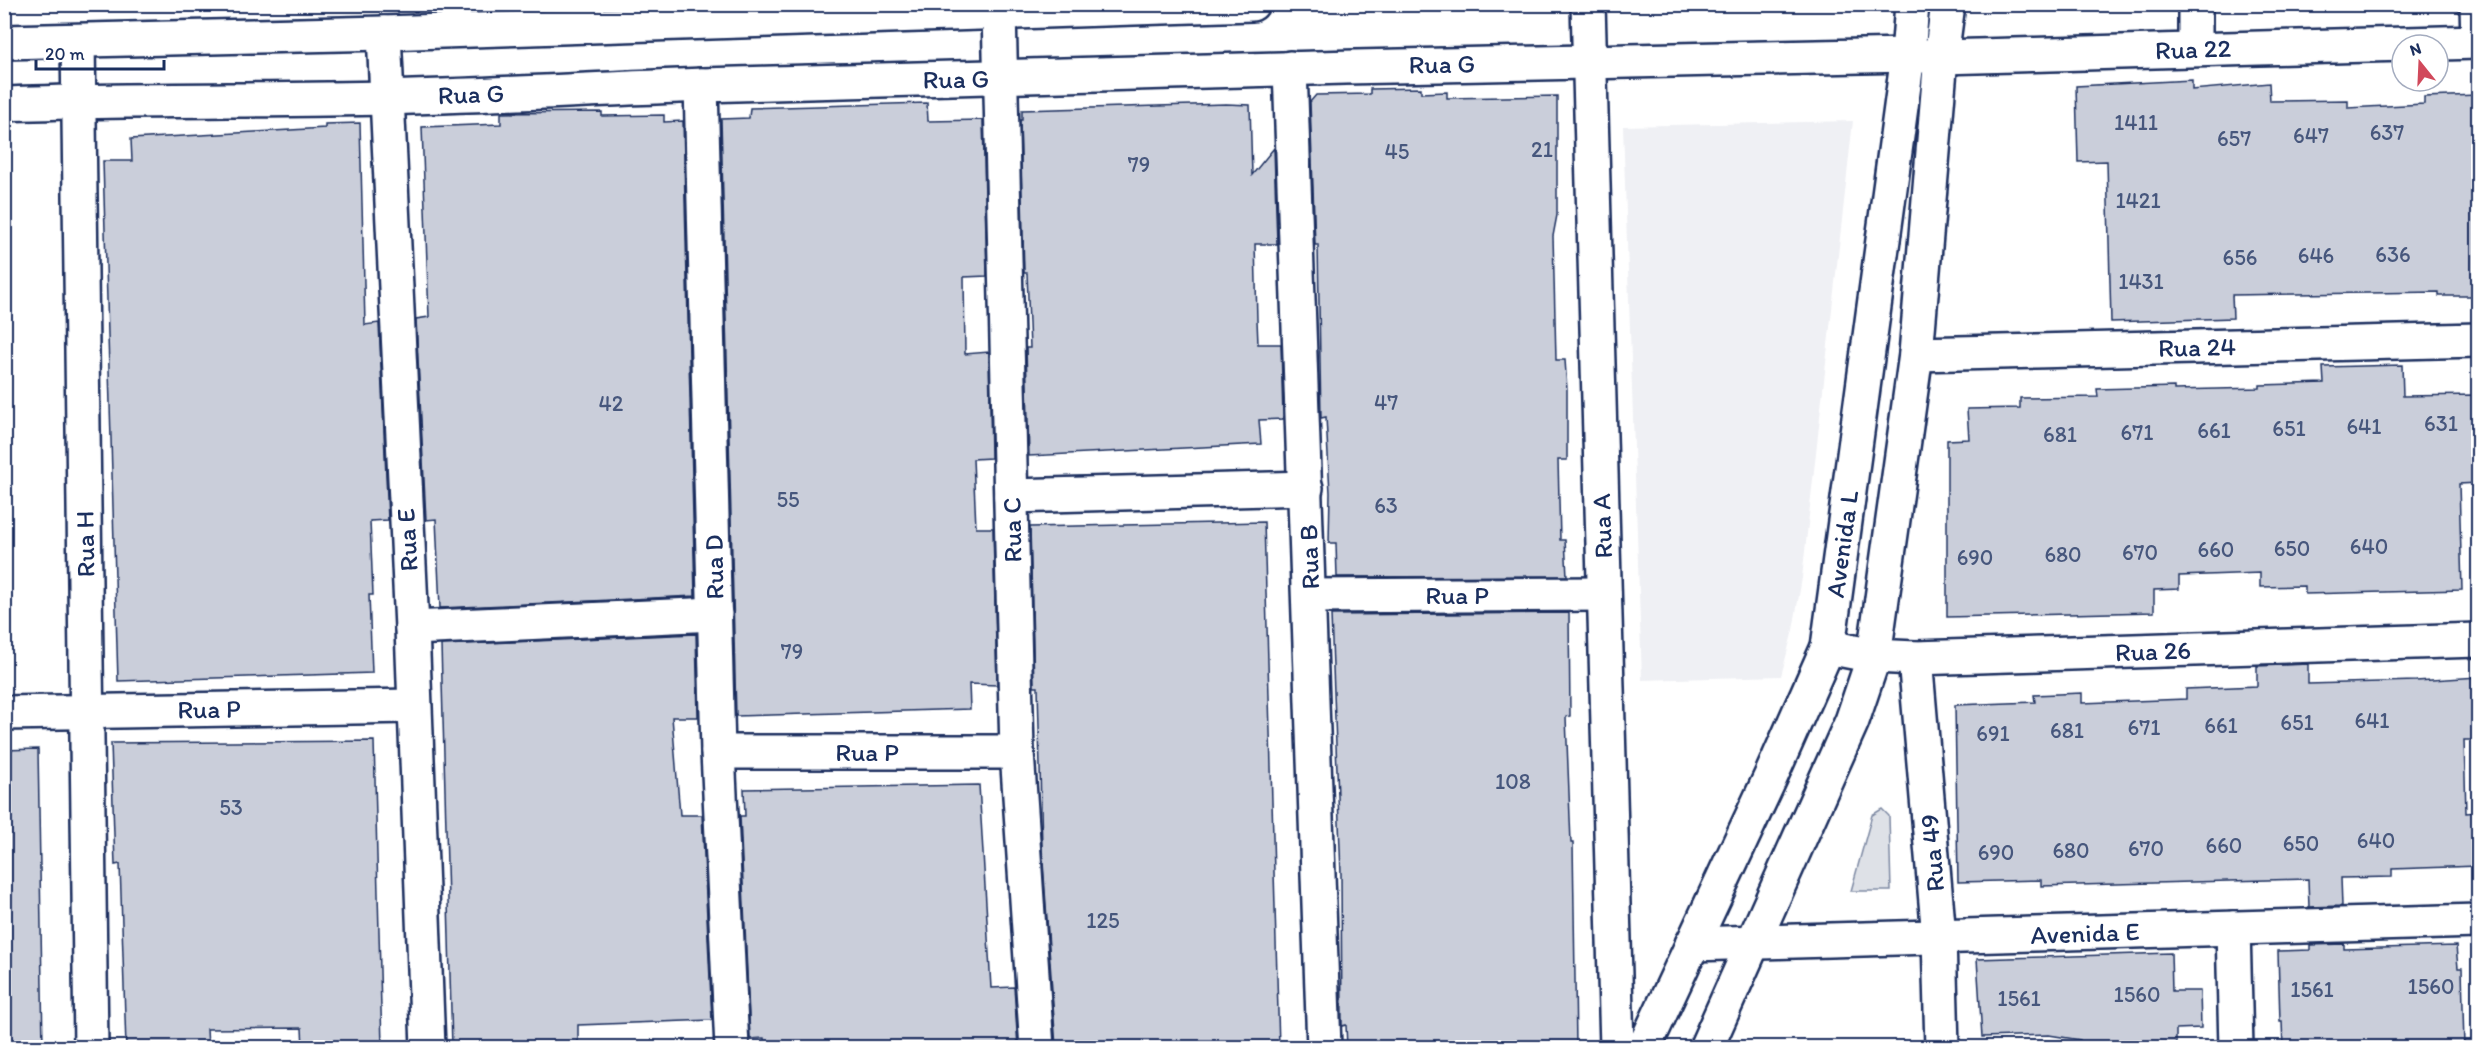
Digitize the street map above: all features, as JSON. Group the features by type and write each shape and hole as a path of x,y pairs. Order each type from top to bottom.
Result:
{"street":[{"path":"4,42 384,33 1252,4"},
{"name":"Rua A","path":"1588,4 1617,1047"},
{"name":"Avenida L","path":"1644,1047 1771,776 1828,646 1908,55 1912,4"},
{"name":"Avenida L","path":"1706,1047 1852,722 1874,656 1916,354 1941,57 1948,4"},
{"path":"2195,4 2195,49"},
{"path":"2477,4 2478,42"},
{"name":"Rua C","path":"999,12 1017,752 1037,1047"},
{"name":"Rua E","path":"384,33 412,628 428,1047"},
{"name":"Rua H","path":"78,41 91,1047"},
{"name":"Rua 22","path":"1908,55 1941,57 2478,42"},
{"name":"Rua G","path":"4,104 80,101 386,98 701,85 1290,68 1908,55"},
{"name":"Rua B","path":"1290,68 1324,1047"},
{"name":"Rua D","path":"701,85 718,752 732,1047"},
{"name":"Rua 24","path":"1916,354 2478,340"},
{"path":"1011,496 1306,488"},
{"name":"Rua P","path":"1310,596 1604,594"},
{"path":"412,628 715,614"},
{"name":"Rua 26","path":"1828,646 1874,656 1915,658 2478,640"},
{"name":"Rua 49","path":"1915,658 1939,937 1942,1047"},
{"name":"Rua P","path":"4,713 414,706"},
{"name":"Rua P","path":"718,752 1017,752"},
{"name":"Avenida E","path":"1692,944 2478,921"},
{"path":"2233,928 2236,1047"}],"shaded area":[{"path":"1853,121 1802,578 1793,630 1781,676 1642,680 1623,126"},
{"path":"1882,809 1889,816 1891,891 1851,891 1872,815"}],"building":[{"path":"2192,80 2192,90 2269,83 2270,101 2348,100 2348,108 2424,104 2424,97 2478,95 2478,296 2439,296 2439,292 2232,295 2233,318 2111,322 2107,161 2078,162 2076,86"},
{"path":"1421,88 1421,93 1447,92 1447,98 1557,96 1557,215 1553,236 1556,360 1565,360 1567,389 1567,460 1558,460 1560,540 1565,540 1567,576 1337,577 1336,543 1329,543 1330,493 1326,417 1321,418 1318,245 1315,245 1310,102 1316,95 1370,94 1370,89"},
{"path":"927,103 928,121 983,120 987,276 964,277 965,354 989,352 991,458 973,459 976,528 993,528 997,685 969,684 970,709 736,716 721,119 749,118 750,108"},
{"path":"1250,105 1252,175 1274,148 1277,244 1255,244 1257,320 1258,344 1281,344 1283,419 1259,420 1261,444 1029,456 1026,348 1030,348 1027,273 1024,273 1020,120 1022,120 1022,110"},
{"path":"602,112 602,116 664,115 664,122 683,121 695,596 440,608 436,519 426,520 416,319 429,317 422,127 501,124 501,113"},
{"path":"360,123 365,325 379,323 388,520 370,521 373,595 369,595 372,673 118,681 103,161 132,161 131,139 325,128 325,124"},
{"path":"2402,365 2403,396 2478,395 2478,483 2459,484 2462,590 2305,594 2305,586 2260,587 2260,573 2179,576 2179,589 2154,590 2154,612 1947,617 1947,440 1969,439 1967,409 2020,408 2020,398 2098,397 2097,389 2260,388 2260,385 2324,383 2323,367"},
{"path":"1264,522 1279,1047 1056,1047 1042,848 1038,687 1034,687 1030,527"},
{"path":"1569,613 1570,716 1566,717 1571,843 1573,843 1576,1047 1347,1047 1346,1025 1342,1026 1341,874 1331,615"},
{"path":"696,634 698,717 672,717 680,815 702,815 712,1020 578,1025 578,1047 452,1047 441,645"},
{"path":"2308,664 2308,684 2478,677 2478,740 2464,740 2466,813 2478,812 2478,866 2392,869 2392,877 2341,878 2342,906 2309,907 2308,879 2041,886 2041,880 1958,882 1955,705 2035,702 2034,695 2082,693 2082,703 2186,699 2186,689 2257,686 2257,666"},
{"path":"374,741 382,1047 303,1047 302,1028 207,1029 208,1047 126,1047 120,864 115,865 111,743"},
{"path":"38,749 43,1047 4,1047 4,750"},
{"path":"979,785 991,988 1014,987 1018,1047 765,1047 764,1038 750,1039 740,816 745,816 744,789"},
{"path":"2344,944 2344,949 2456,946 2458,968 2462,968 2464,1047 2283,1047 2278,951 2310,950 2310,945"},
{"path":"2171,953 2172,991 2200,991 2201,1028 2176,1029 2176,1047 2080,1047 2080,1040 2049,1035 1982,1037 1977,959"}]}
